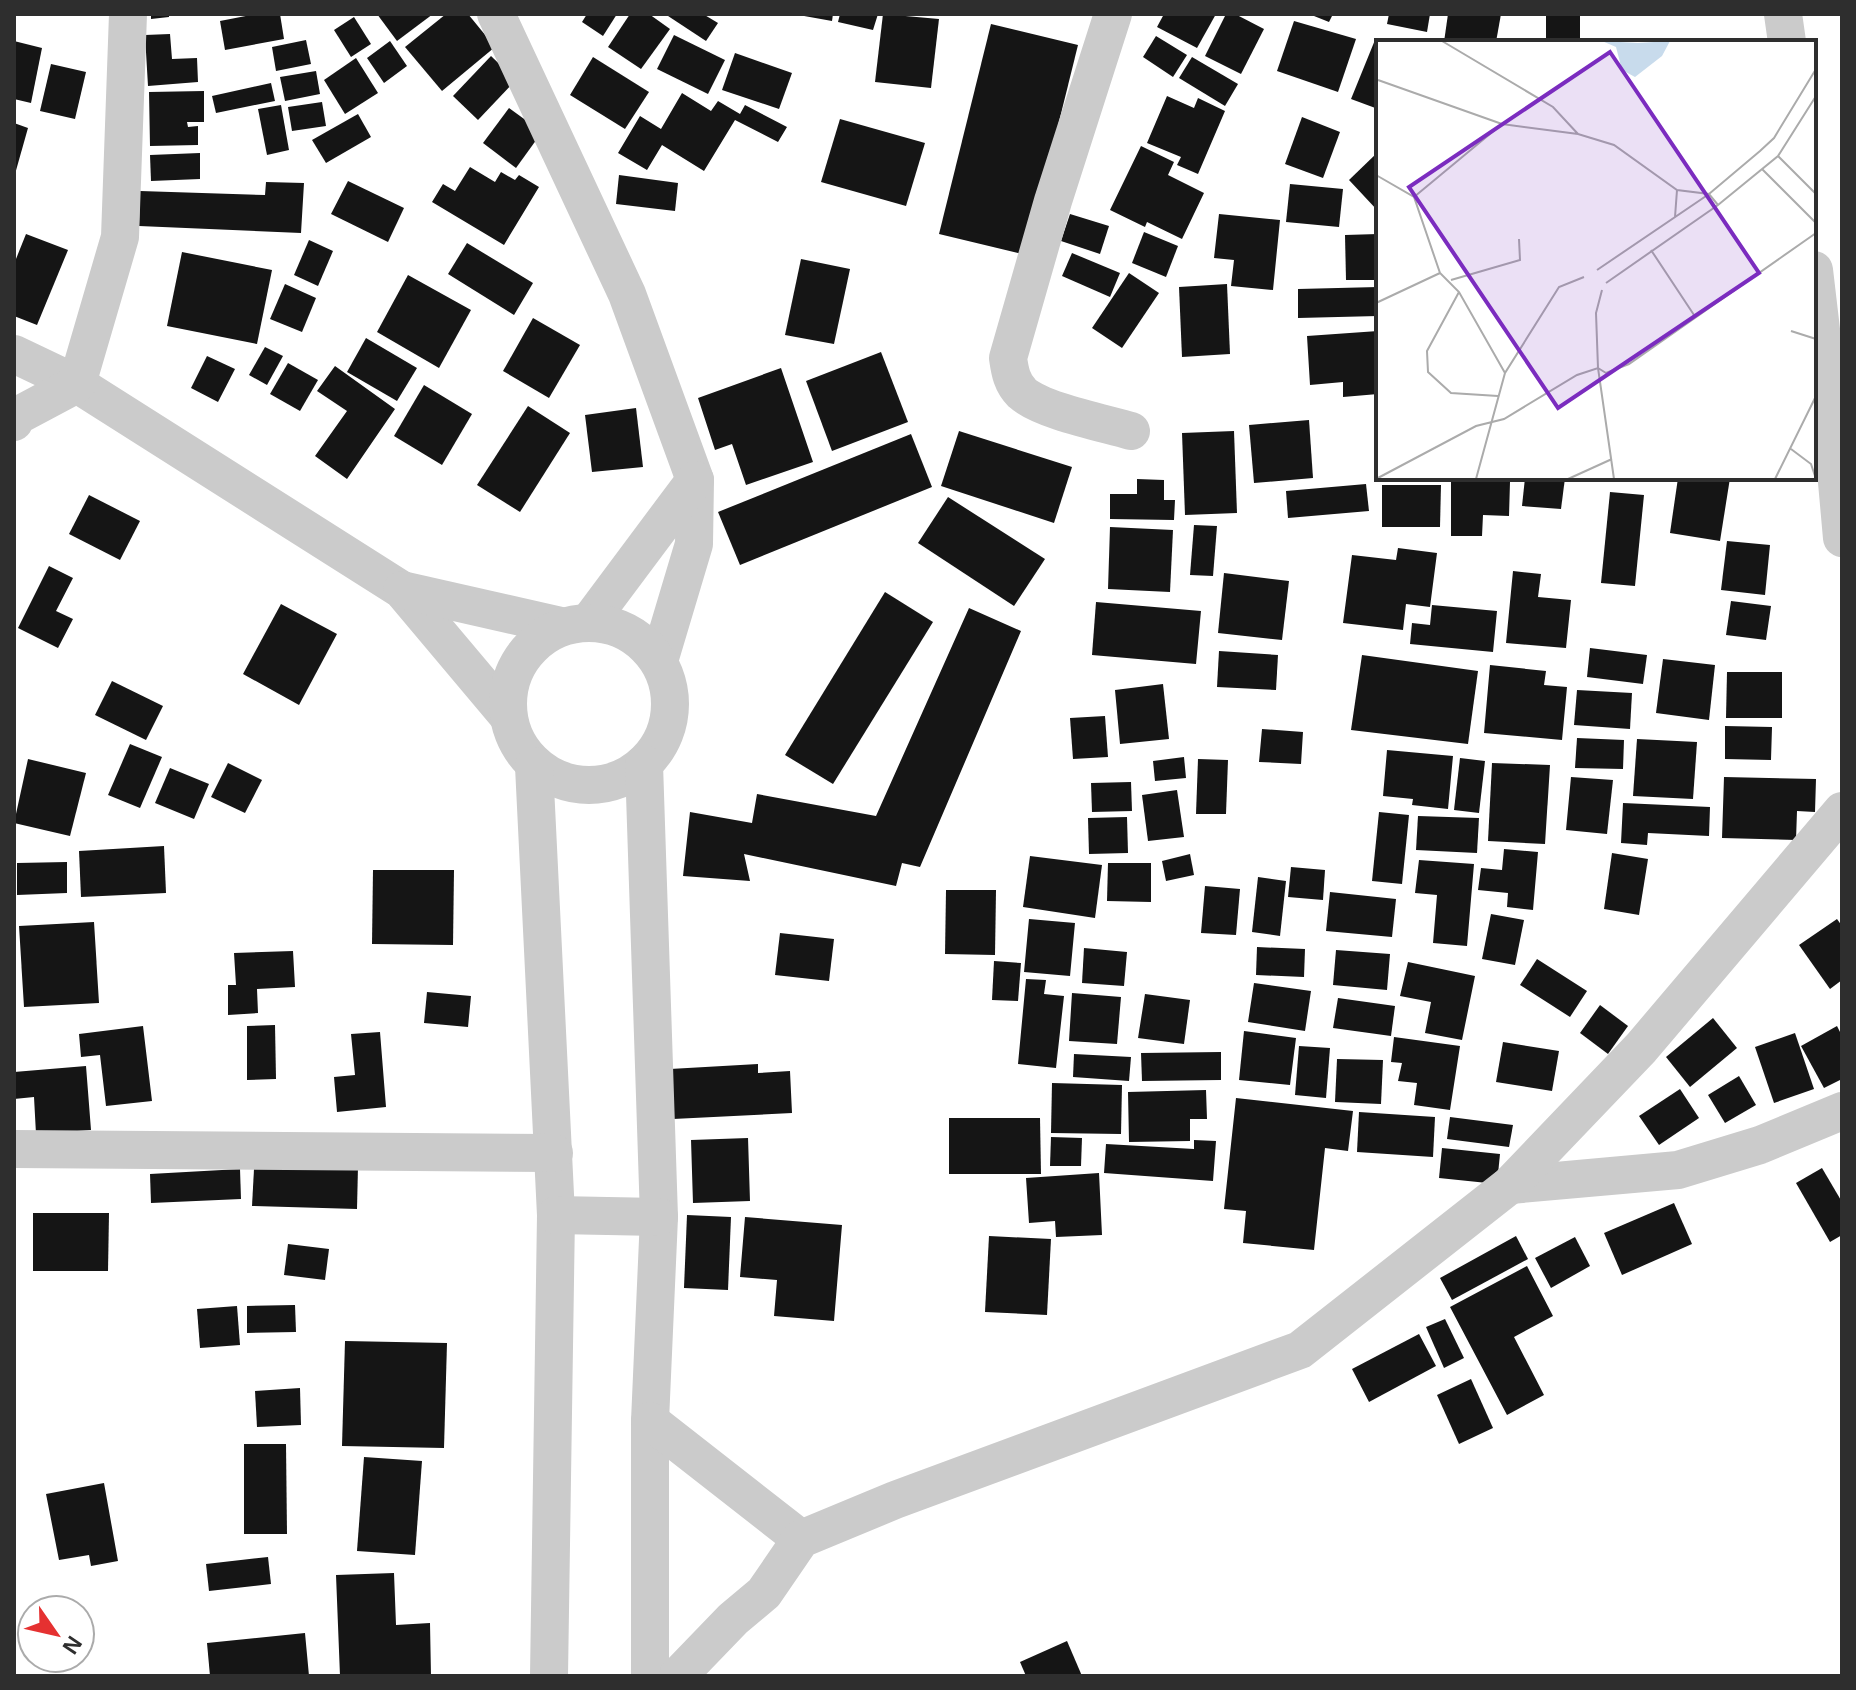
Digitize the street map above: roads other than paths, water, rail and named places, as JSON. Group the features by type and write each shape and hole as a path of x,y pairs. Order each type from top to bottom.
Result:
{"street":[{"path":"14,422 15,417 77,384 120,237 128,14"},
{"path":"496,14 627,294 695,480 694,544 659,661"},
{"path":"1113,14 1053,201 1008,358 1010,377 1022,393 1040,404 1131,431"},
{"path":"1783,14 1787,40"},
{"path":"1816,287 1842,538"},
{"path":"14,354 77,384 402,590 508,716"},
{"path":"402,590 575,624 616,626 641,640 659,661 669,687 670,716 661,742 644,764 619,781 589,786 560,781 534,766 516,743 508,716 508,688 519,662 537,640 575,624 695,480"},
{"path":"644,764 659,1217 650,1421 650,1676"},
{"path":"534,766 556,1215 549,1676"},
{"path":"678,1676 733,1619 764,1593 801,1539 895,1500 1300,1350 1510,1185 1641,1048 1842,811"},
{"path":"1510,1185 1678,1170 1760,1145 1842,1111"},
{"path":"14,1149 554,1153"},
{"path":"556,1215 659,1217"},
{"path":"650,1421 801,1539"}]}
